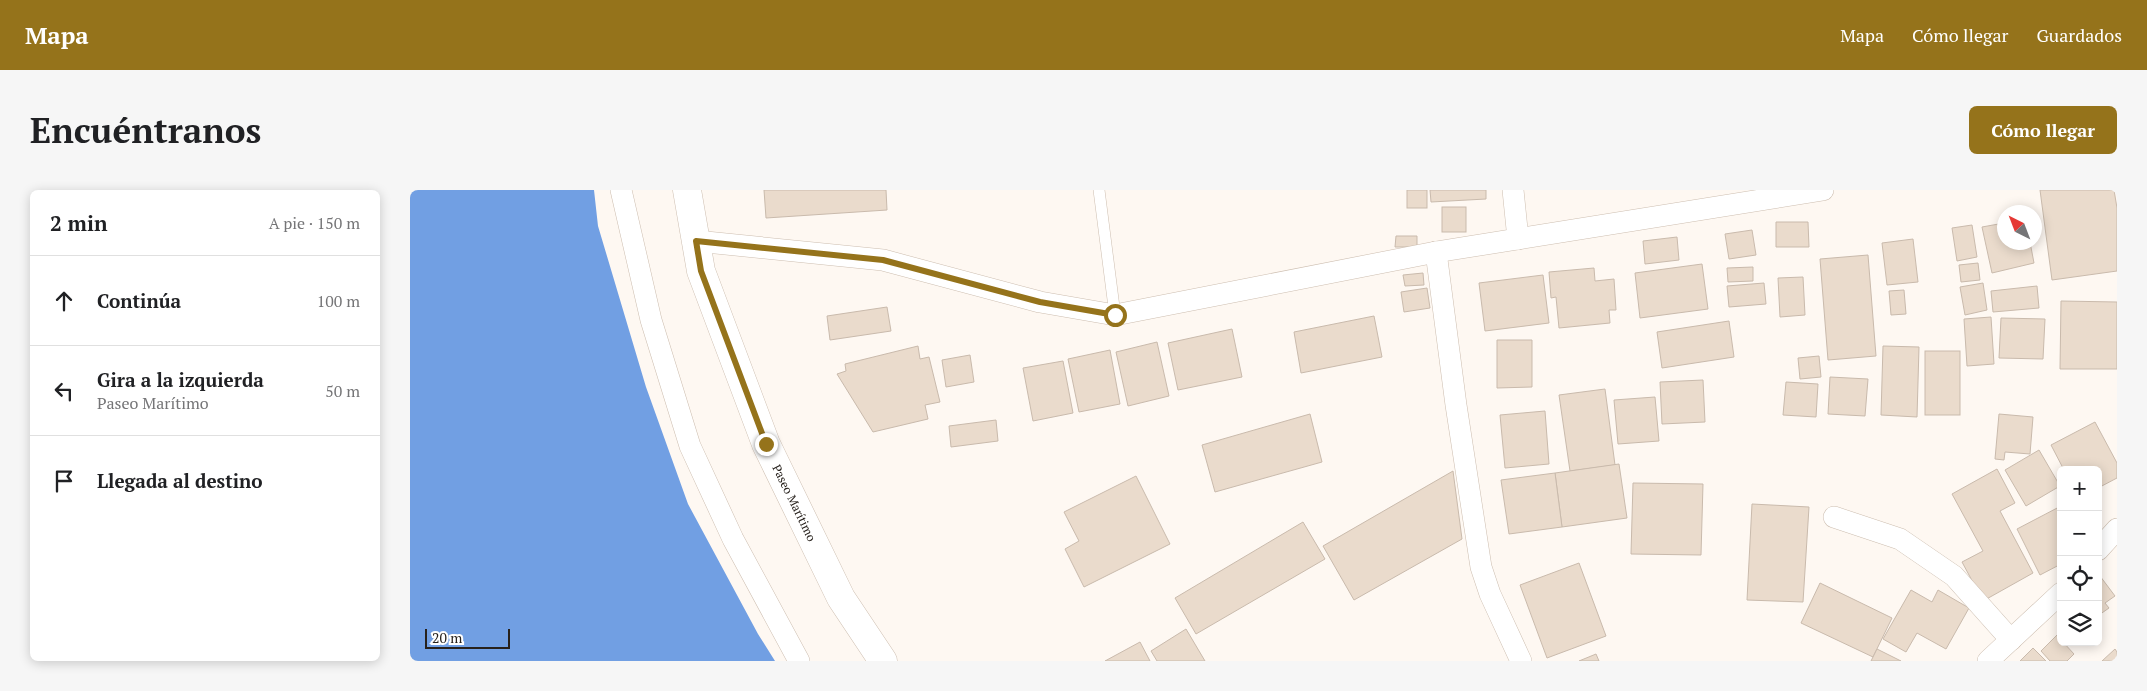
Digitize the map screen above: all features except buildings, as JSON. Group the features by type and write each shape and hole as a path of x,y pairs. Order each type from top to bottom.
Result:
{"main road":[{"name":"Paseo Marítimo","path":"688,190 701,271 766,444 841,598 883,661"}],"street":[{"path":"621,190 651,320 690,446 733,539 799,661"},
{"path":"1513,190 1518,239"},
{"path":"696,241 883,260 1040,302 1115,315 1436,252 1823,190"},
{"path":"1436,252 1456,405 1481,567 1490,594 1521,661"},
{"path":"1834,517 1900,539 1954,576 2012,640"},
{"path":"2102,546 2117,529"},
{"path":"1988,661 2057,597"}],"lane":[{"path":"1099,190 1115,315"}],"water":[{"path":"410,190 594,190 598,226 646,387 688,504 758,634 775,661 410,661"}],"route":[{"path":"766,444 701,271 696,241 883,260 1040,302 1115,315"}]}
